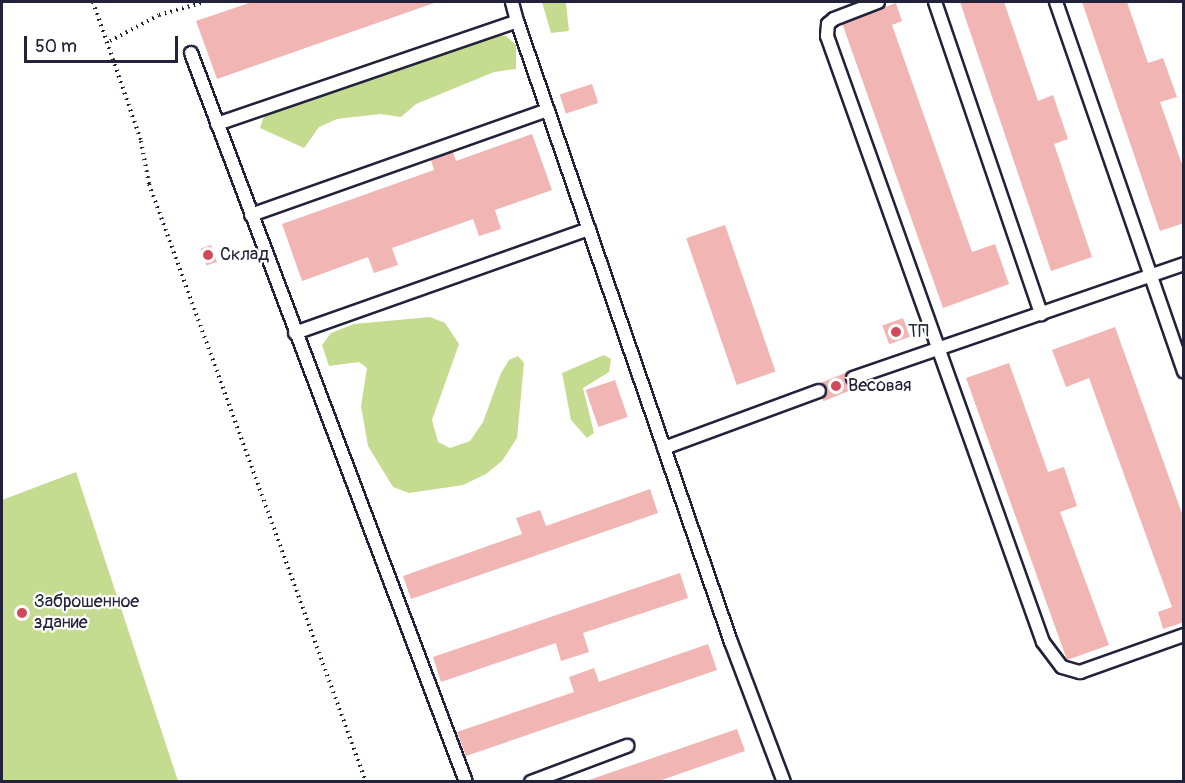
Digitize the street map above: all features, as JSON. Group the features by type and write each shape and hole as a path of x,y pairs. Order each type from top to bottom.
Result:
{"lane":[{"path":"512,2 664,448 784,782"},
{"path":"878,2 834,19 828,24 826,36 1052,657 1062,667 1080,672 1184,635"},
{"path":"935,2 1041,314"},
{"path":"1056,2 1184,371"},
{"path":"217,124 517,21"},
{"path":"190,53 466,782"},
{"path":"251,215 548,110"},
{"path":"295,333 589,229"},
{"path":"853,378 1184,264"},
{"path":"664,448 819,391"},
{"path":"531,782 627,746"}],"path":[{"path":"93,2 110,41 149,184 366,782"},
{"path":"110,41 159,15 205,2"}],"green space":[{"path":"542,2 566,3 569,31 551,33"},
{"path":"494,35 506,36 516,45 516,69 494,72 416,104 401,117 380,114 337,119 319,127 304,148 260,128 264,116"},
{"path":"430,317 445,323 459,344 432,420 438,442 450,448 470,441 483,422 501,373 509,360 518,356 524,363 517,438 502,461 486,474 463,485 409,493 393,487 368,446 361,406 367,368 359,362 329,366 322,345 331,333 354,324"},
{"path":"604,355 611,359 609,372 583,388 594,433 587,438 571,420 562,373"},
{"path":"76,472 178,781 2,782 2,500"}],"building":[{"path":"252,2 437,2 217,79 196,21"},
{"path":"960,2 1004,2 1038,101 1053,95 1068,139 1054,144 1092,257 1051,271"},
{"path":"1082,2 1127,2 1148,63 1163,58 1177,97 1160,102 1184,170 1184,223 1160,231"},
{"path":"896,3 902,21 892,25 972,252 995,244 1009,284 943,308 842,23"},
{"path":"592,84 598,103 566,114 560,95"},
{"path":"532,134 552,190 495,210 501,229 479,236 473,219 392,248 398,265 374,273 368,257 302,281 282,224 434,170 430,157 452,149 456,161"},
{"path":"725,225 775,372 737,385 686,238"},
{"name":"Склад","path":"211,245 217,262 206,266 201,249"},
{"name":"ТП","path":"903,318 910,337 889,344 882,326"},
{"path":"1115,327 1184,519 1184,622 1163,629 1158,612 1172,607 1089,378 1066,387 1052,350"},
{"path":"1009,363 1048,472 1064,467 1077,506 1060,512 1109,645 1067,660 966,378"},
{"name":"Весовая","path":"850,371 857,388 823,401 817,384"},
{"path":"615,380 628,417 598,427 586,390"},
{"path":"650,489 658,513 411,599 403,576 522,534 516,518 540,510 546,526"},
{"path":"680,573 688,598 583,633 589,652 561,661 556,643 441,682 433,657"},
{"name":"Заброшенное здание","path":"16,606 28,606 28,619 16,619"},
{"path":"708,644 717,670 466,756 457,732 574,692 569,677 594,668 599,682"},
{"path":"737,729 745,751 656,782 583,782"}],"place":[{"name":"Склад","path":"208,255"},
{"name":"ТП","path":"896,332"},
{"name":"Весовая","path":"836,386"},
{"name":"Заброшенное здание","path":"22,613"}]}
